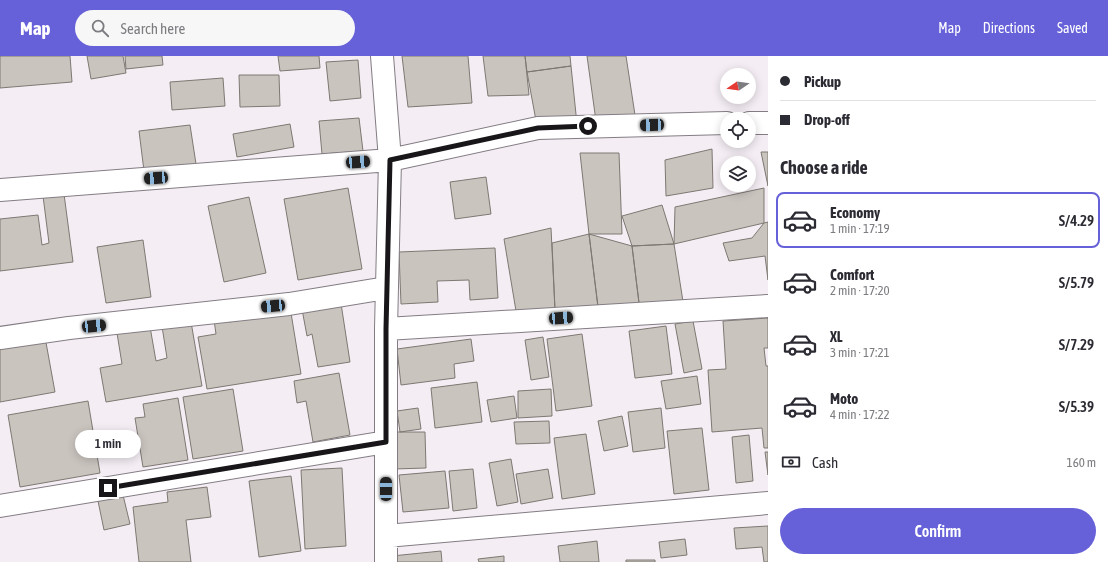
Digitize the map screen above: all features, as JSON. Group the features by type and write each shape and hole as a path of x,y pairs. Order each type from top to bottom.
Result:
{"street":[{"path":"382,56 390,160 386,288 386,536 382,561"},
{"path":"0,190 390,160 538,128 720,123"},
{"path":"756,123 768,123"},
{"path":"0,338 69,328 289,304 386,288"},
{"path":"386,329 768,306"},
{"path":"0,506 386,442"},
{"path":"386,536 768,503"}],"building":[{"path":"0,56 70,56 72,82 0,88"},
{"path":"87,56 123,56 126,73 91,79"},
{"path":"125,56 162,56 163,65 126,69"},
{"path":"278,56 319,56 320,68 280,71"},
{"path":"402,56 468,56 472,103 408,107"},
{"path":"483,56 525,56 529,95 488,96"},
{"path":"525,56 570,56 571,66 527,72"},
{"path":"587,56 626,56 635,115 596,121"},
{"path":"358,60 361,98 330,101 326,62"},
{"path":"571,66 577,124 537,126 527,72"},
{"path":"239,75 279,75 280,106 240,107"},
{"path":"223,78 225,106 172,110 170,82"},
{"path":"359,118 363,151 322,154 319,121"},
{"path":"290,124 294,147 237,157 233,134"},
{"path":"190,125 196,164 144,171 139,131"},
{"path":"712,149 713,188 666,196 665,160"},
{"path":"761,152 768,152 768,186"},
{"path":"580,153 619,153 622,234 589,234"},
{"path":"486,177 491,214 455,219 450,182"},
{"path":"348,188 362,269 298,280 284,199"},
{"path":"764,188 764,223 674,244 675,207 745,192 756,192 756,190"},
{"path":"64,194 73,262 0,271 0,219 38,215 42,245 49,243 43,196"},
{"path":"249,197 266,273 224,282 208,206"},
{"path":"662,205 674,244 632,246 622,216"},
{"path":"768,222 768,280 765,256 729,261 723,243 752,238 764,223"},
{"path":"551,228 555,310 517,317 504,239"},
{"path":"589,234 598,307 555,310 552,243"},
{"path":"589,234 632,246 640,311 598,307"},
{"path":"143,240 151,297 106,303 97,247"},
{"path":"674,244 684,308 640,311 632,246"},
{"path":"495,248 498,298 470,300 469,280 437,281 438,302 401,304 399,252"},
{"path":"340,297 350,362 318,367 312,334 307,336 301,304"},
{"path":"227,310 229,322 291,313 301,374 207,389 198,337 216,334 213,313"},
{"path":"190,316 202,386 106,402 100,368 122,364 116,327 149,321 156,361 167,358 161,320"},
{"path":"768,318 768,348 764,348 766,366 768,366 768,448 764,448 762,428 712,432 708,370 726,369 723,321"},
{"path":"693,321 702,369 684,373 675,324"},
{"path":"666,326 672,374 635,378 629,331"},
{"path":"582,334 592,406 556,411 547,339"},
{"path":"45,337 55,392 0,402 0,344"},
{"path":"543,337 549,377 531,380 525,340"},
{"path":"471,339 474,361 454,364 455,378 401,385 397,349"},
{"path":"339,373 350,435 313,442 306,401 297,403 294,381"},
{"path":"697,376 701,404 666,409 661,381"},
{"path":"477,382 482,422 435,428 431,388"},
{"path":"233,389 243,451 193,459 183,397"},
{"path":"551,389 552,416 518,418 518,391"},
{"path":"514,396 517,418 491,422 487,400"},
{"path":"178,398 188,460 143,467 135,418 145,417 143,404"},
{"path":"88,401 100,473 20,487 8,415"},
{"path":"418,408 421,429 400,432 397,411"},
{"path":"661,408 665,448 633,452 628,412"},
{"path":"622,416 628,446 604,451 598,421"},
{"path":"549,421 550,443 516,444 514,422"},
{"path":"702,428 709,490 674,494 667,431"},
{"path":"394,432 425,432 426,468 394,469"},
{"path":"586,434 595,494 562,499 554,438"},
{"path":"749,435 753,481 736,483 732,437"},
{"path":"765,452 768,452 768,475"},
{"path":"511,459 518,502 497,506 489,463"},
{"path":"342,468 346,546 305,549 301,470"},
{"path":"473,469 477,508 453,511 449,471"},
{"path":"548,469 553,498 521,504 516,474"},
{"path":"445,471 449,508 403,512 399,475"},
{"path":"291,476 301,551 259,557 249,481"},
{"path":"207,487 211,517 186,520 191,562 139,562 133,507 168,502 167,492"},
{"path":"123,495 130,524 104,530 98,501"},
{"path":"768,526 768,562 764,562 762,547 736,549 734,528"},
{"path":"685,539 687,555 661,558 659,542"},
{"path":"597,541 599,562 560,562 558,546"},
{"path":"441,551 442,562 393,562 392,556"},
{"path":"504,556 504,562 479,562 478,559"},
{"path":"626,560 655,560 655,562 626,562"}],"route":[{"path":"108,488 386,442 386,329 390,160 538,128 588,126"}]}
